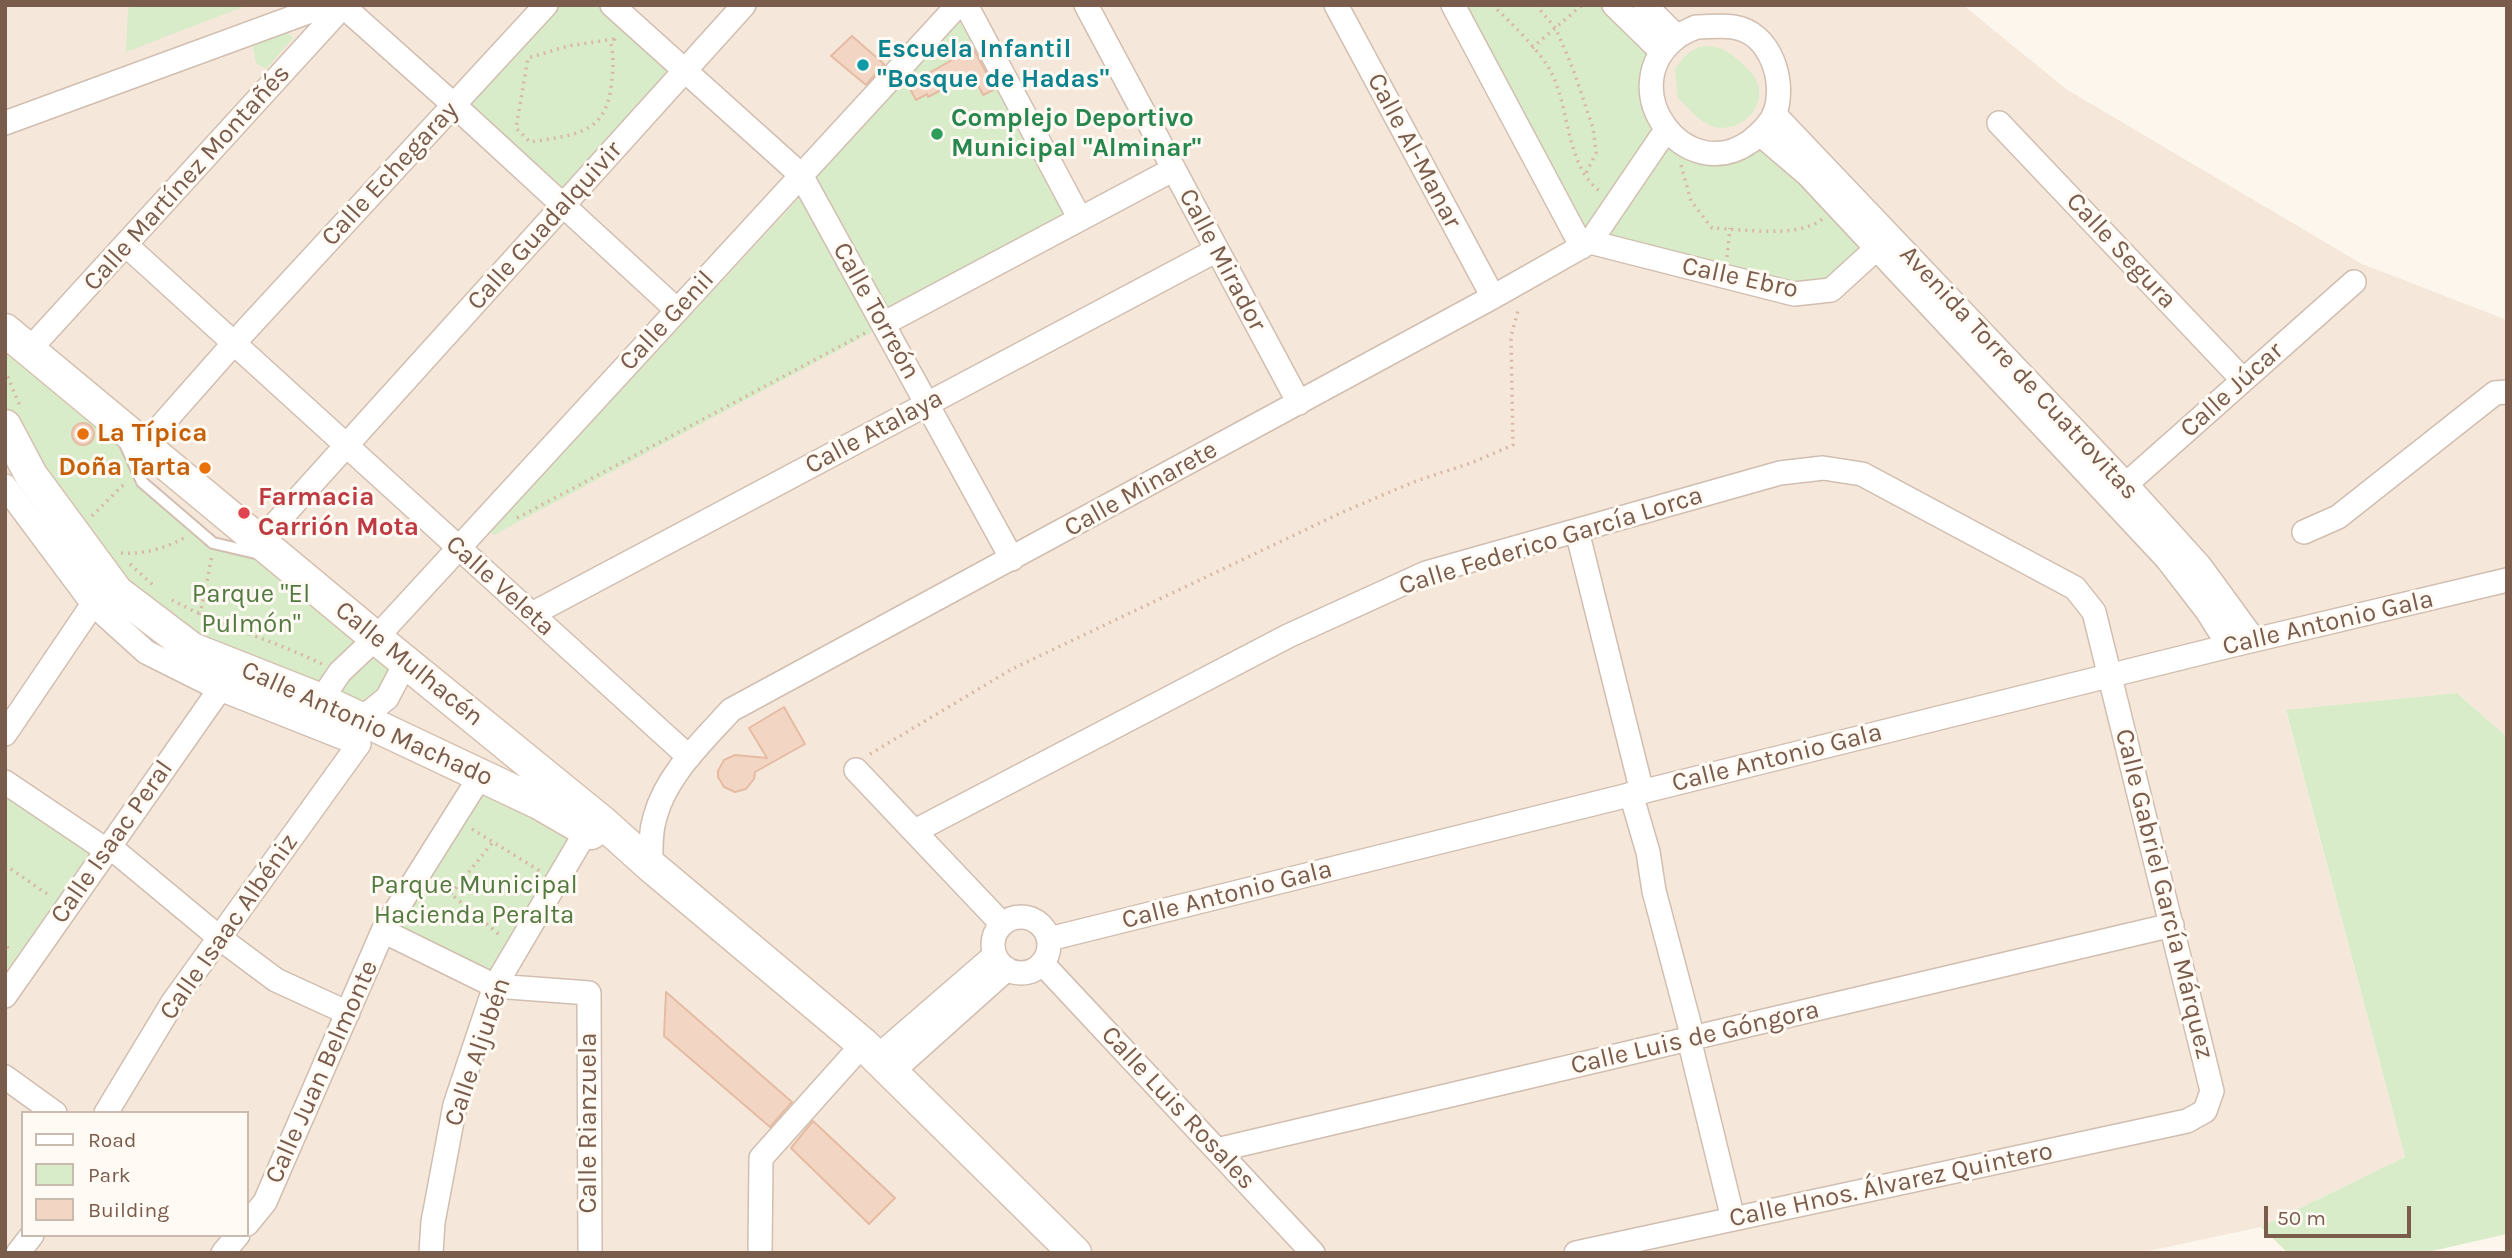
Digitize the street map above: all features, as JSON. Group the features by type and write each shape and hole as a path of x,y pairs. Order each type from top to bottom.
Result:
{"street":[{"name":"Calle Echegaray","path":"144,445 234,343 546,5"},
{"name":"Calle Guadalquivir","path":"270,550 345,446 744,5"},
{"name":"Calle Genil","path":"339,720 340,672 376,638 958,5"},
{"path":"967,5 1080,219"},
{"name":"Calle Mirador","path":"1086,5 1299,403"},
{"name":"Calle Al-Manar","path":"1336,5 1493,297"},
{"path":"1453,5 1586,244"},
{"path":"1614,5 1670,44"},
{"path":"1645,5 1670,44"},
{"path":"1716,28 1730,5"},
{"path":"5,123 338,6 454,105 677,310"},
{"name":"Calle Martínez Montañés","path":"12,336 126,245 338,6"},
{"name":"Calle Torreón","path":"621,13 801,175 1012,559"},
{"path":"1696,27 1716,28 1735,27 1751,34 1764,46 1774,61 1779,79 1779,96 1774,114 1760,134 1746,145 1730,151 1712,153 1692,148 1670,133 1657,116 1651,92 1655,67 1670,44 1696,27"},
{"name":"Avenida Torre de Cuatrovitas","path":"1774,114 2118,491 2207,611 2229,646"},
{"name":"Calle Segura","path":"2000,123 2242,379"},
{"name":"Calle Minarete","path":"650,866 650,840 655,815 666,790 689,757 731,709 1299,403 1586,244 1670,133"},
{"name":"Avenida Torre de Cuatrovitas","path":"1760,134 1807,174 2118,491 2200,566 2254,640"},
{"path":"883,324 1174,169"},
{"name":"Calle Ebro","path":"1586,244 1794,294 1831,290 1877,248"},
{"name":"Calle Veleta","path":"126,245 689,757"},
{"name":"Calle Atalaya","path":"532,614 1217,250"},
{"name":"Calle Júcar","path":"2118,491 2354,282"},
{"name":"Calle Mulhacén","path":"12,336 376,638 602,821 650,866"},
{"path":"2305,532 2338,517 2495,393 2507,392"},
{"name":"Calle Antonio Machado","path":"14,420 31,475 117,592 192,649 339,720 481,775 539,803 650,866"},
{"name":"Calle Federico García Lorca","path":"915,831 1288,636 1426,573 1780,473 1823,468 1862,474 2075,588 2094,612 2110,676"},
{"name":"Calle Antonio Machado","path":"5,486 93,604 146,652 220,689 339,720"},
{"path":"1577,531 1637,793 1654,891 1733,1219"},
{"name":"Calle Antonio Gala","path":"1049,939 2229,646 2507,580"},
{"path":"5,734 93,604"},
{"path":"339,720 387,698 406,662"},
{"name":"Calle Gabriel García Márquez","path":"2110,676 2212,1091 2205,1111"},
{"name":"Calle Isaac Peral","path":"5,996 220,689"},
{"name":"Calle Isaac Albéniz","path":"107,1111 173,1002 221,939 339,720"},
{"path":"478,720 481,775"},
{"path":"856,770 1002,924"},
{"name":"Calle Juan Belmonte","path":"248,1223 265,1202 383,931 481,775"},
{"path":"5,782 107,848 276,980 348,1013"},
{"name":"Calle Aljubén","path":"431,1253 433,1222 455,1105 495,986 587,830"},
{"path":"650,866 877,1057 1075,1253"},
{"path":"1017,917 1034,920 1041,925 1049,939 1049,948 1042,963 1026,973 1016,973 1001,962 994,939 1002,924 1017,917"},
{"name":"Calle Luis de Góngora","path":"1217,1150 2172,925"},
{"path":"383,931 495,986"},
{"path":"760,1253 761,1158 877,1057 1001,962"},
{"name":"Calle Luis Rosales","path":"1042,963 1313,1253"},
{"name":"Calle Rianzuela","path":"495,986 589,993 590,1253"},
{"path":"5,1076 52,1111"},
{"name":"Calle Hnos. Álvarez Quintero","path":"1576,1253 2187,1121 2205,1111"},
{"path":"18,1253 30,1237"},
{"path":"223,1253 235,1237"}],"lane":[{"path":"117,423 142,482 213,543 270,550"}],"path":[{"path":"1492,5 1511,21 1552,73 1585,175 1590,184 1616,203"},
{"path":"1536,5 1556,29 1593,128 1596,153 1585,175"},
{"path":"1532,48 1582,5"},
{"path":"614,39 568,46 528,58 516,128 521,134 530,142 587,130 597,123 608,106 614,61 611,44 614,39 621,13"},
{"path":"1670,133 1690,201 1712,228 1788,231 1815,225 1837,206"},
{"path":"1725,276 1730,228"},
{"path":"856,770 852,765 1012,668 1345,512 1416,481 1471,463 1513,445 1511,336 1527,278"},
{"path":"512,521 883,324"},
{"path":"5,370 14,420"},
{"path":"97,526 90,518 122,486 142,482"},
{"path":"156,588 117,552 128,554 168,547 198,530"},
{"path":"200,615 212,561 213,543"},
{"path":"166,597 200,615 289,648 340,672"},
{"path":"454,818 557,882"},
{"path":"451,894 493,842"},
{"path":"5,865 66,907"},
{"path":"422,869 517,949"},
{"path":"5,940 8,949 5,953"}],"shaded area":[{"path":"5,5 1963,5 2066,89 2362,264 2507,320 2507,737 2457,693 2286,711 2405,1157 2261,1227 2139,1253 5,1253"}],"green space":[{"path":"132,5 248,5 126,52 128,9"},
{"path":"546,5 612,5 684,72 562,206 454,105"},
{"name":"Complejo Deportivo Municipal \"Alminar\"","path":"958,5 1080,219 883,324 801,175"},
{"path":"1453,5 1614,5 1662,52 1651,83 1692,148 1760,134 1877,248 1831,290 1590,242"},
{"path":"285,30 293,38 266,69 256,63 252,43"},
{"path":"1704,46 1718,48 1730,54 1757,81 1759,99 1756,107 1737,125 1720,128 1711,126 1698,118 1678,98 1675,69 1687,54"},
{"path":"801,196 878,329 494,535 490,532"},
{"name":"Parque \"El Pulmón\"","path":"5,332 117,423 142,482 213,543 279,558 406,662 361,719 117,592 5,426"},
{"path":"2457,693 2507,737 2507,1234 2423,1253 2288,1253 2261,1227 2405,1157 2286,710"},
{"name":"Parque Municipal Hacienda Peralta","path":"481,775 587,830 495,986 383,931"},
{"path":"5,782 106,850 5,996"}],"building":[{"name":"Escuela Infantil \"Bosque de Hadas\"","path":"852,36 884,64 866,85 831,56"},
{"path":"973,48 995,89 983,95 972,73 928,97 927,94 916,100 908,85"},
{"name":"La Típica","path":"79,423 87,423 94,430 94,438 87,445 79,445 72,438 72,430"},
{"path":"784,707 805,744 755,772 754,779 746,789 735,792 724,787 718,777 718,771 724,760 735,755 767,758 749,728"},
{"path":"666,992 792,1102 770,1127 664,1036"},
{"path":"813,1121 895,1198 869,1224 791,1148"}],"place":[{"name":"Escuela Infantil \"Bosque de Hadas\"","path":"863,65"},
{"name":"Complejo Deportivo Municipal \"Alminar\"","path":"937,134"},
{"name":"La Típica","path":"83,434"},
{"name":"Doña Tarta","path":"205,468"},
{"name":"Farmacia Carrión Mota","path":"244,513"}]}
